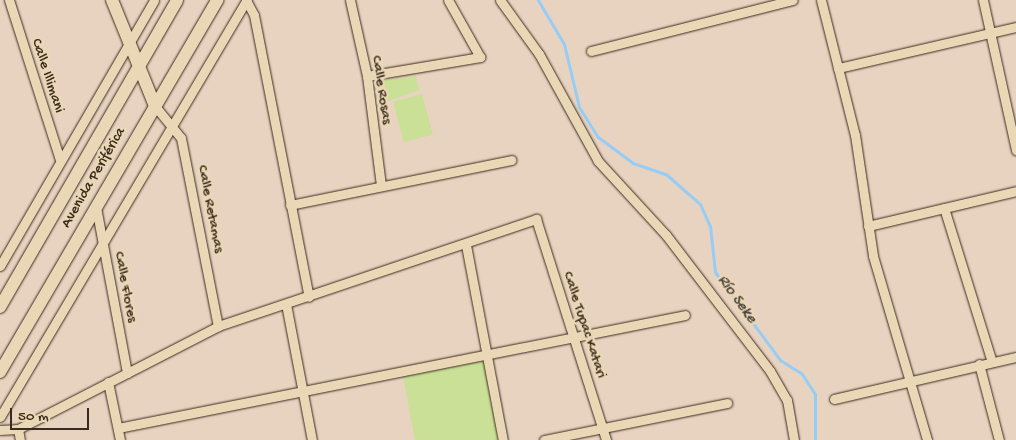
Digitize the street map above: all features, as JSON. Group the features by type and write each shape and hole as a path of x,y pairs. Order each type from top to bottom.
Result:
{"street":[{"name":"Calle Illimani","path":"9,0 60,160"},
{"path":"112,0 137,68 152,93 155,106"},
{"path":"0,265 154,0"},
{"name":"Avenida Periférica","path":"0,307 177,0"},
{"name":"Avenida Periférica","path":"0,372 217,0"},
{"path":"0,417 175,127 247,0"},
{"path":"247,0 254,15 309,296"},
{"name":"Calle Rosas","path":"350,0 367,76 381,185"},
{"path":"367,76 480,57 448,0"},
{"path":"500,0 539,54 598,161 666,235 770,370 787,400 794,440"},
{"path":"591,51 793,0"},
{"path":"821,0 855,135 873,256 927,440"},
{"path":"983,0 1016,150"},
{"path":"838,68 1016,27"},
{"name":"Calle Retamas","path":"155,106 175,127 185,152 218,326"},
{"path":"290,205 511,160"},
{"path":"868,226 1016,191"},
{"name":"Calle Flores","path":"96,207 127,373"},
{"path":"944,208 992,362"},
{"name":"Calle Tupac Katari","path":"466,244 536,219 606,440"},
{"path":"0,430 18,429 218,326 466,244 489,355 503,440"},
{"path":"286,304 312,440"},
{"path":"118,428 303,390 574,339 685,315"},
{"path":"834,398 1016,357"},
{"path":"979,364 999,440"},
{"path":"108,382 120,440"},
{"path":"544,440 727,403"},
{"path":"18,429 20,440"}],"green space":[{"path":"416,76 419,90 380,104 378,81"},
{"path":"422,94 433,135 404,142 393,102"},
{"path":"484,360 499,440 415,440 403,376"}],"waterway":[{"name":"Río Seke","path":"538,0 564,44 579,107 598,137 633,163 667,175 700,204 710,226 715,272 780,360 802,374 815,394 815,440"}]}
